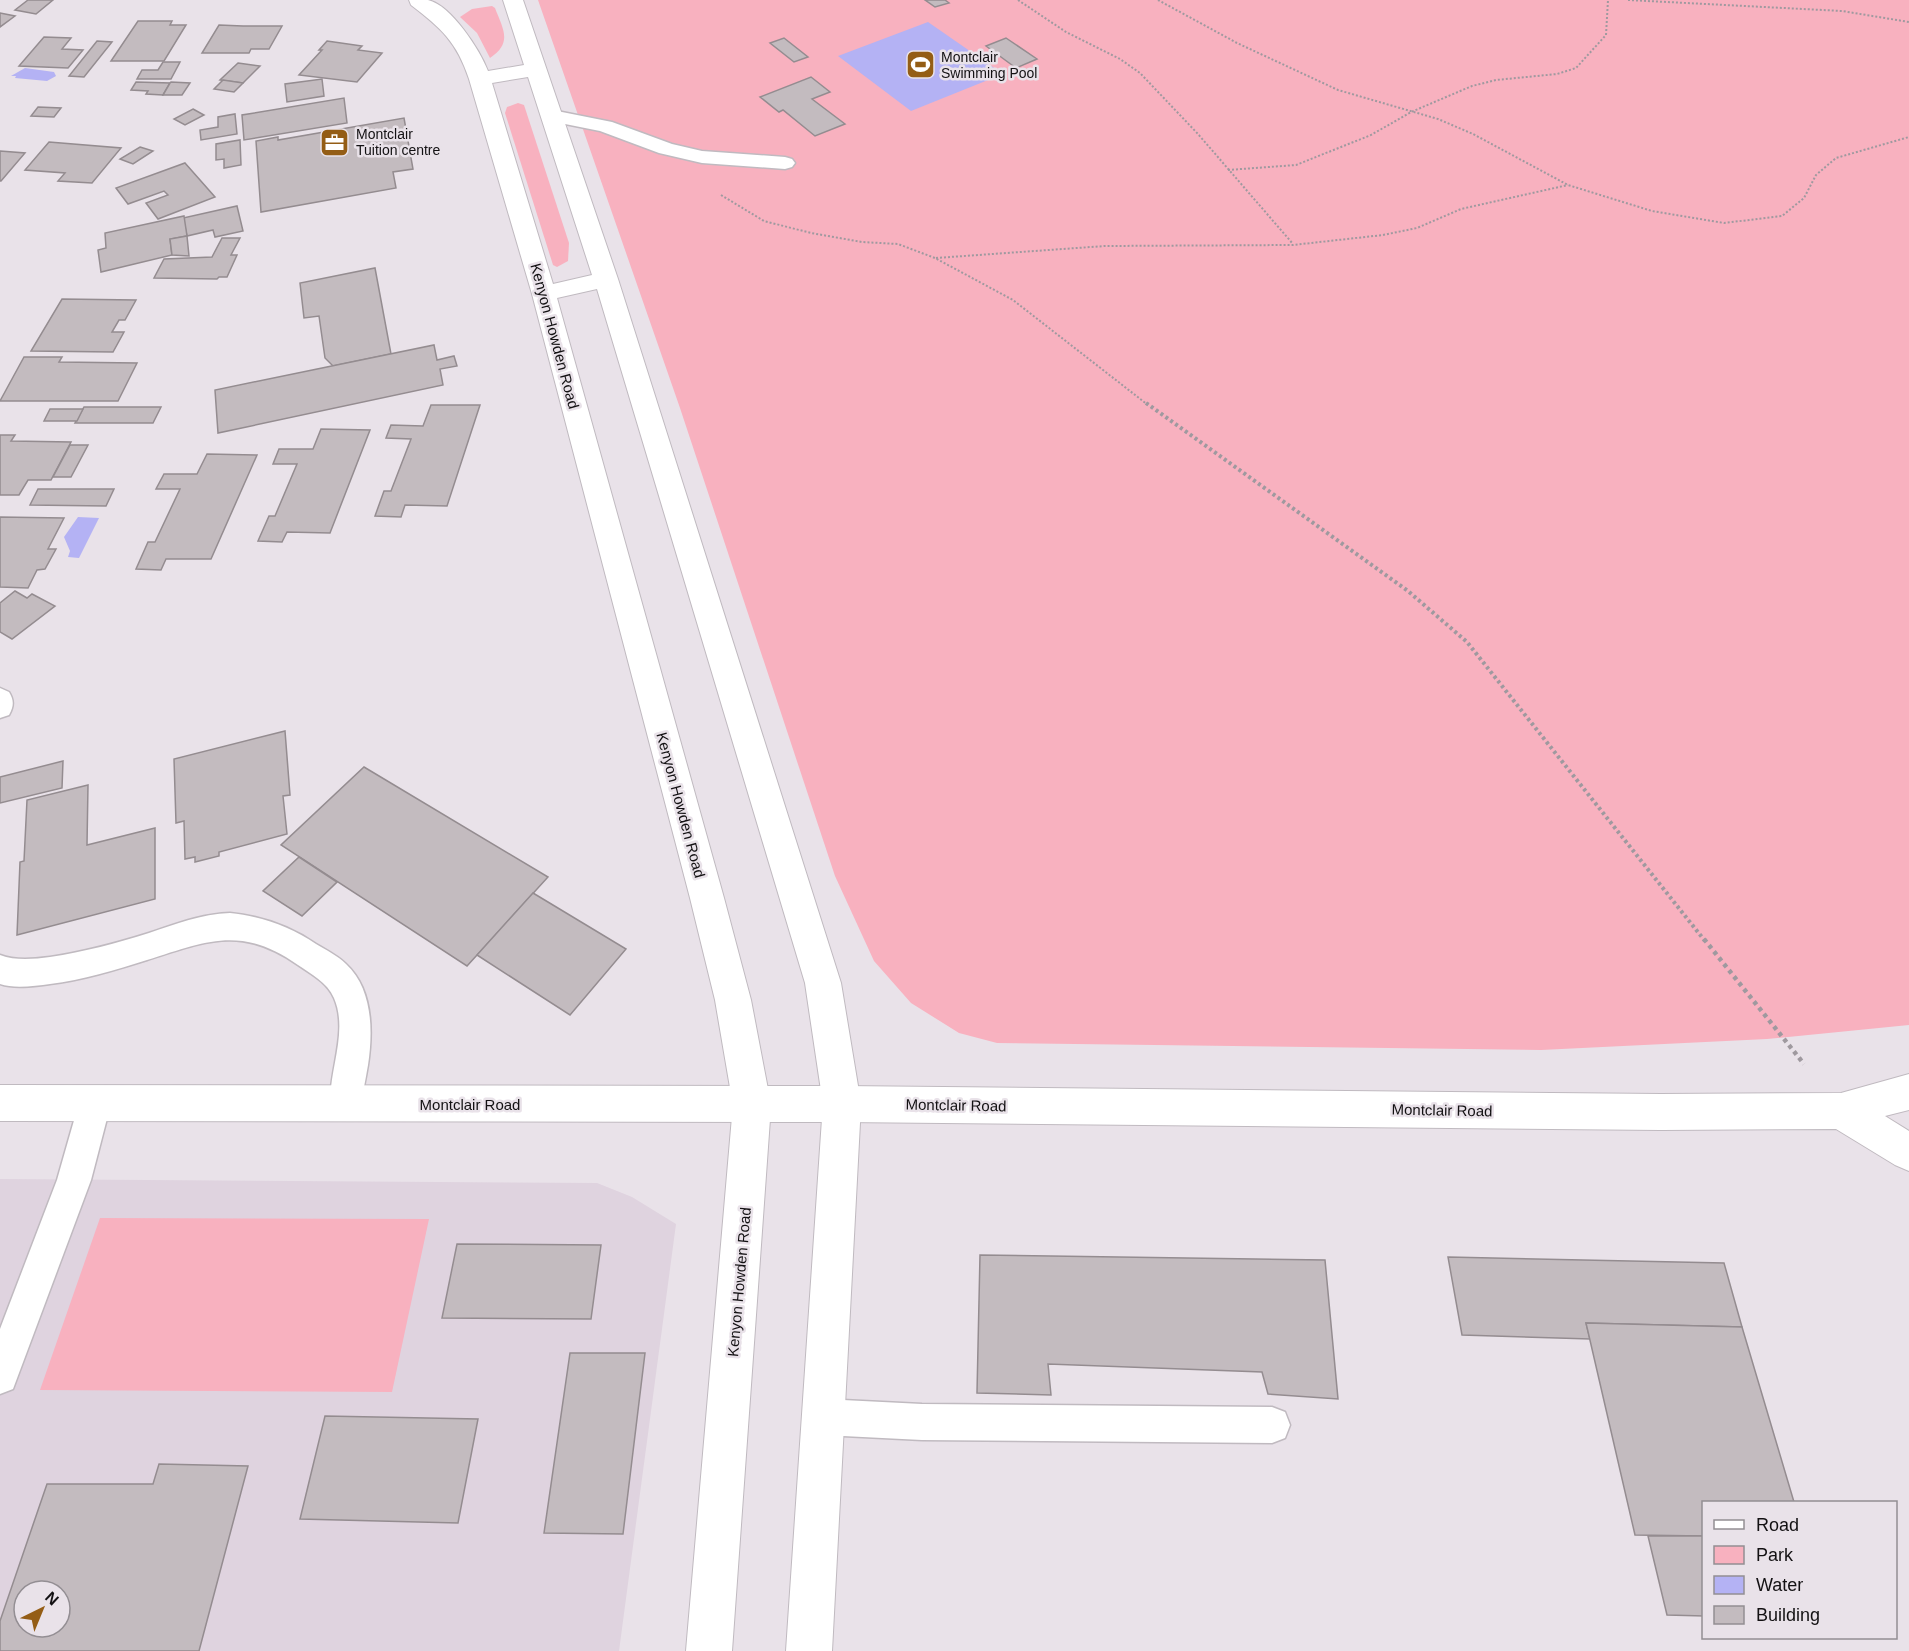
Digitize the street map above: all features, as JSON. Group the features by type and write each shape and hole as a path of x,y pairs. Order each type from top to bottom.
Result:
{"street":[{"path":"417,0 451,0"},
{"name":"Kenyon Howden Road","path":"417,0 447,22 462,38 472,53 480,79 544,294 733,1000 752,1105 709,1651"},
{"path":"513,0 606,279 823,983 842,1104 809,1651"},
{"path":"480,79 536,69"},
{"path":"544,294 606,279"},
{"name":"Montclair Road","path":"0,1103 842,1104 1649,1112 1841,1111 1909,1092"},
{"path":"1841,1111 1909,1152"}],"lane":[{"path":"552,116 605,126 666,149 739,162 785,163"},
{"path":"0,699 0,707"},
{"path":"0,969 4,972 44,973 90,964 217,926 245,928 273,936 302,950 339,978 353,1004 356,1028 345,1103"},
{"path":"0,1376 74,1180 94,1103"},
{"path":"823,1417 922,1422 1272,1425"}],"path":[{"path":"1018,0 1066,32 1120,59 1140,73 1293,245"},
{"path":"1158,0 1288,68 1338,90 1438,119 1473,134 1568,185 1652,211 1724,223 1782,216 1804,198 1816,175 1836,158 1909,137"},
{"path":"1228,170 1296,165 1371,135 1412,112 1472,86 1497,80 1557,74 1576,68 1606,35 1608,0"},
{"path":"1628,0 1842,11 1909,22"},
{"path":"666,149 702,181 764,221 811,233 862,242 898,244 935,258 1013,300 1165,418 1408,591 1467,642 1841,1111"},
{"path":"935,258 1105,246 1293,245 1383,235 1417,228 1461,209 1568,185"}],"shaded area":[{"path":"0,1179 597,1183 632,1197 676,1224 619,1651 0,1651"}],"green space":[{"path":"538,0 1909,0 1909,1025 1767,1039 1541,1050 997,1043 959,1033 911,1003 874,961 835,876 680,408"},
{"path":"492,6 501,23 504,41 502,47 490,58 477,33 460,17 472,9"},
{"path":"518,103 524,105 569,243 568,261 557,267 553,265 505,113 507,107"},
{"path":"100,1218 429,1219 392,1392 40,1390"}],"water":[{"name":"Montclair Swimming Pool","path":"928,22 1003,74 911,111 838,56"},
{"path":"25,68 54,72 56,76 47,81 11,76"},
{"path":"78,517 99,518 79,558 68,557 70,551 64,537"}],"building":[{"path":"28,0 53,0 36,14 15,10"},
{"path":"925,0 945,0 949,3 935,7"},
{"path":"0,13 15,16 0,27"},
{"path":"138,21 172,21 170,25 186,25 164,61 111,61"},
{"path":"219,25 282,26 269,49 251,49 249,53 202,53"},
{"path":"44,37 71,38 62,49 83,50 68,68 19,66"},
{"path":"784,38 808,57 794,62 770,43"},
{"path":"1006,38 1037,59 1016,68 986,46"},
{"path":"97,41 112,42 84,77 69,76"},
{"path":"327,41 362,46 358,50 382,53 357,82 299,75 322,50 319,50"},
{"path":"163,62 180,62 171,79 137,79 142,70 158,70"},
{"path":"238,63 260,66 243,83 220,80"},
{"path":"811,77 830,92 812,99 845,124 815,136 783,110 779,112 760,97"},
{"path":"322,79 324,96 287,102 285,84"},
{"path":"223,80 243,83 234,92 214,89"},
{"path":"136,82 170,83 163,95 131,90"},
{"path":"171,82 190,83 182,95 163,95"},
{"path":"344,98 347,123 244,140 242,115"},
{"path":"38,107 61,108 54,117 31,116"},
{"path":"193,109 204,115 185,125 174,119"},
{"path":"235,114 237,134 201,140 200,130 218,127 218,117"},
{"path":"404,118 413,169 393,172 396,188 261,212 256,141 278,137 278,140"},
{"path":"240,140 241,165 224,168 224,159 216,160 216,144"},
{"path":"49,142 121,148 92,183 58,181 65,173 25,170"},
{"path":"140,147 153,151 133,164 120,159"},
{"path":"0,151 25,153 1,181 0,181"},
{"path":"185,163 215,197 158,219 146,203 168,195 164,191 128,204 116,188"},
{"path":"237,206 243,231 215,237 213,230 187,236 183,218"},
{"path":"184,216 187,236 170,239 172,255 101,272 98,250 106,248 105,233"},
{"path":"187,236 189,256 172,255 170,239"},
{"path":"222,238 240,238 231,255 237,255 227,277 217,279 154,278 164,259 212,257"},
{"path":"375,268 391,354 333,366 325,358 319,316 304,318 300,283"},
{"path":"62,299 136,300 125,320 119,320 112,332 124,332 113,352 31,351"},
{"path":"434,345 437,360 454,356 457,366 440,369 443,385 218,433 215,390"},
{"path":"24,357 62,357 59,362 137,363 118,401 0,401"},
{"path":"431,405 480,405 447,506 405,505 401,517 375,516 384,491 391,491 411,439 386,438 391,425 423,426"},
{"path":"84,407 161,407 153,423 75,423"},
{"path":"50,409 83,409 77,421 44,421"},
{"path":"321,429 370,430 330,533 287,532 282,542 258,541 269,516 275,516 297,464 273,464 279,449 313,449"},
{"path":"0,435 15,435 11,441 71,442 51,480 28,480 19,495 0,495"},
{"path":"70,445 88,445 71,477 53,477"},
{"path":"207,454 257,455 211,559 166,559 161,570 136,569 148,542 155,542 180,489 156,489 164,474 197,474"},
{"path":"38,489 114,489 106,506 30,505"},
{"path":"0,517 64,518 48,549 56,549 45,569 37,570 28,588 0,587"},
{"path":"15,591 27,598 32,594 55,606 12,639 0,632 0,603"},
{"path":"285,731 290,795 283,796 287,834 219,852 219,856 195,862 195,857 185,859 184,821 176,823 174,759"},
{"path":"63,761 62,788 0,803 0,777"},
{"path":"364,767 548,877 467,966 281,845"},
{"path":"88,785 87,845 155,828 155,899 17,935 20,862 24,861 27,800"},
{"path":"299,857 337,882 302,916 263,891"},
{"path":"533,893 626,949 570,1015 477,955"},
{"path":"457,1244 601,1245 591,1319 442,1318"},
{"path":"980,1255 1325,1260 1338,1399 1268,1394 1262,1372 1048,1364 1051,1395 977,1393"},
{"path":"1448,1257 1724,1263 1742,1327 1586,1323 1590,1339 1462,1335"},
{"path":"1586,1323 1742,1327 1794,1501 1702,1501 1702,1536 1635,1535"},
{"path":"570,1353 645,1353 623,1534 544,1533"},
{"path":"325,1416 478,1419 458,1523 300,1519"},
{"path":"159,1464 248,1466 199,1651 0,1651 0,1621 12,1586 12,1639 72,1639 72,1579 14,1579 47,1484 153,1484"},
{"path":"1648,1536 1702,1536 1702,1616 1667,1615"}],"place":[{"name":"Montclair Swimming Pool","path":"920,65"},
{"name":"Montclair Tuition centre","path":"335,142"}]}
